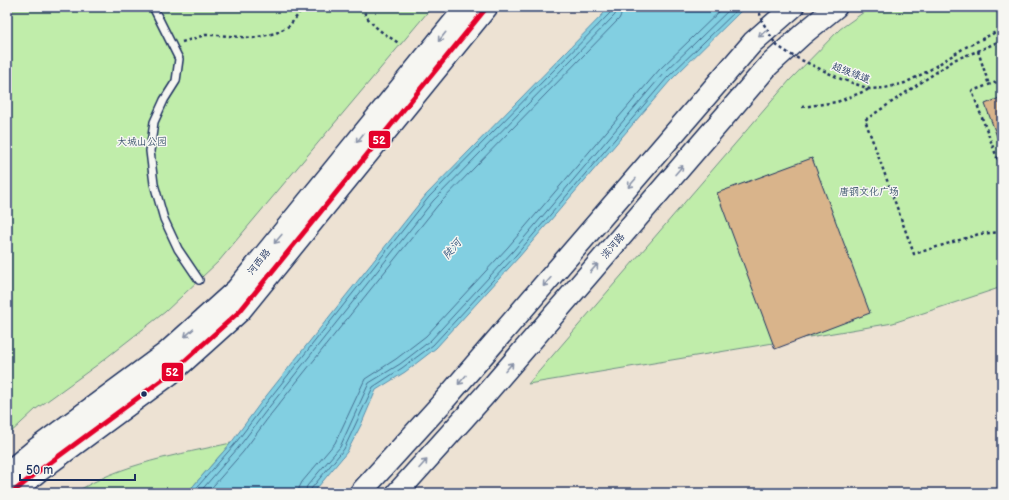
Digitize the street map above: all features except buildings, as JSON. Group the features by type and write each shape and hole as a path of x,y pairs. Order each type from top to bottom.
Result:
{"street":[{"name":"河西路","path":"7,473 42,444 166,353 236,290 466,7"},
{"name":"河西路","path":"12,493 40,470 170,374 240,311 487,7"},
{"path":"360,493 447,397 753,42 793,7"},
{"name":"滨河路","path":"397,493 484,396 768,66 803,34 836,7"}],"lane":[{"path":"153,7 179,59 176,81 164,100 154,122 150,151 154,184 164,219 178,250 198,280"}],"path":[{"path":"172,45 205,35 253,38 276,33 289,26 298,15 301,7"},
{"path":"362,7 364,13 375,27 400,44"},
{"name":"超级绿道","path":"758,7 762,21 776,45 793,56 841,79 870,89 885,88 905,83 928,71 964,48 1002,29"},
{"path":"1002,40 956,59 865,120 914,254 979,234 1002,232"},
{"path":"978,51 989,85"},
{"path":"1002,80 972,91 1002,171"},
{"path":"802,107 837,102 870,89"}],"green space":[{"name":"大城山公园","path":"7,7 432,7 219,261 165,312 97,365 36,409 7,436"},
{"name":"唐钢文化广场","path":"871,7 1002,7 1002,287 893,323 528,384 790,80 840,29"},
{"path":"231,443 187,493 75,493 110,474 130,467 171,456"}],"water":[{"name":"陡河","path":"610,7 745,7 670,81 519,257 436,348 405,372 376,390 361,425 347,452 313,493 187,493 231,443 259,405 426,195"}],"transit line":[{"name":"52","path":"12,493 40,470 170,374 240,311 487,7"}]}
